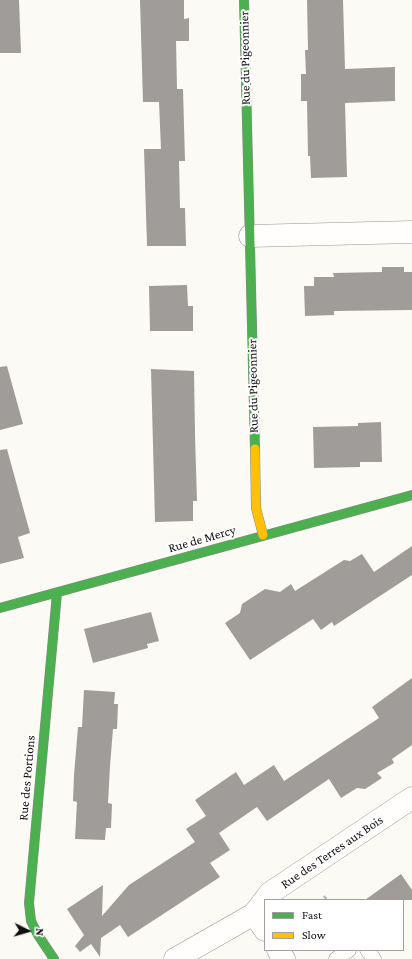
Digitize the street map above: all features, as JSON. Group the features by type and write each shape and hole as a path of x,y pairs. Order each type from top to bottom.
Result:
{"street":[{"name":"Rue du Pigeonnier","path":"244,0 256,508 263,535"},
{"path":"250,236 412,232"},
{"name":"Rue de Mercy","path":"0,608 412,495"},
{"name":"Rue des Portions","path":"54,959 38,935 31,920 29,902 57,593"},
{"name":"Rue des Terres aux Bois","path":"268,899 270,893 412,798"},
{"name":"Rue des Terres aux Bois","path":"175,959 260,922 264,910"}],"lane":[{"path":"336,959 348,951"},
{"path":"368,951 374,959"}],"building":[{"path":"0,0 19,0 21,53 0,53"},
{"path":"140,0 184,0 184,19 189,18 189,41 176,41 177,89 183,89 185,161 179,161 180,208 185,208 186,246 147,246 144,149 161,149 159,102 143,102"},
{"path":"307,0 343,0 345,69 395,67 395,101 345,103 347,177 311,178 310,156 308,156 307,101 301,101 301,74 306,74 305,50 308,50"},
{"path":"382,267 404,267 404,272 412,272 412,310 334,311 334,315 305,316 304,286 314,286 314,277 334,277 333,273 382,272"},
{"path":"187,285 188,306 193,306 193,331 150,331 149,286"},
{"path":"7,366 23,424 0,430 0,367"},
{"path":"151,369 194,371 197,501 193,501 193,521 155,522"},
{"path":"381,422 382,462 360,462 360,467 314,468 313,427 358,426 358,423"},
{"path":"7,449 30,533 18,537 24,558 0,564 0,450"},
{"path":"412,546 412,575 334,626 332,622 321,630 313,619 250,660 225,623 240,613 242,604 265,589 280,592 291,584 295,591 344,560 350,561 362,554 374,572"},
{"path":"151,612 159,641 147,644 148,648 93,663 84,629"},
{"path":"412,678 412,745 392,759 394,763 377,773 382,778 365,789 357,788 341,798 329,779 267,821 257,807 219,833 230,850 210,863 220,877 128,937 120,925 101,938 100,957 91,944 80,952 75,946 84,935 67,909 103,885 102,916 129,885 195,842 186,829 206,816 195,800 236,772 244,785 274,765 284,781 379,718 372,707"},
{"path":"84,690 115,692 114,704 118,704 117,729 113,729 110,766 108,803 112,804 111,828 106,828 105,840 75,839 77,802 73,801 74,775 78,727 82,727"},
{"path":"401,874 412,890 412,900 366,899"}],"traffic: fast":[{"path":"244,0 255,449"},
{"path":"0,608 412,495"},
{"path":"54,959 38,935 31,921 29,903 57,593"}],"traffic: slow":[{"path":"255,449 256,508 263,535"}]}
